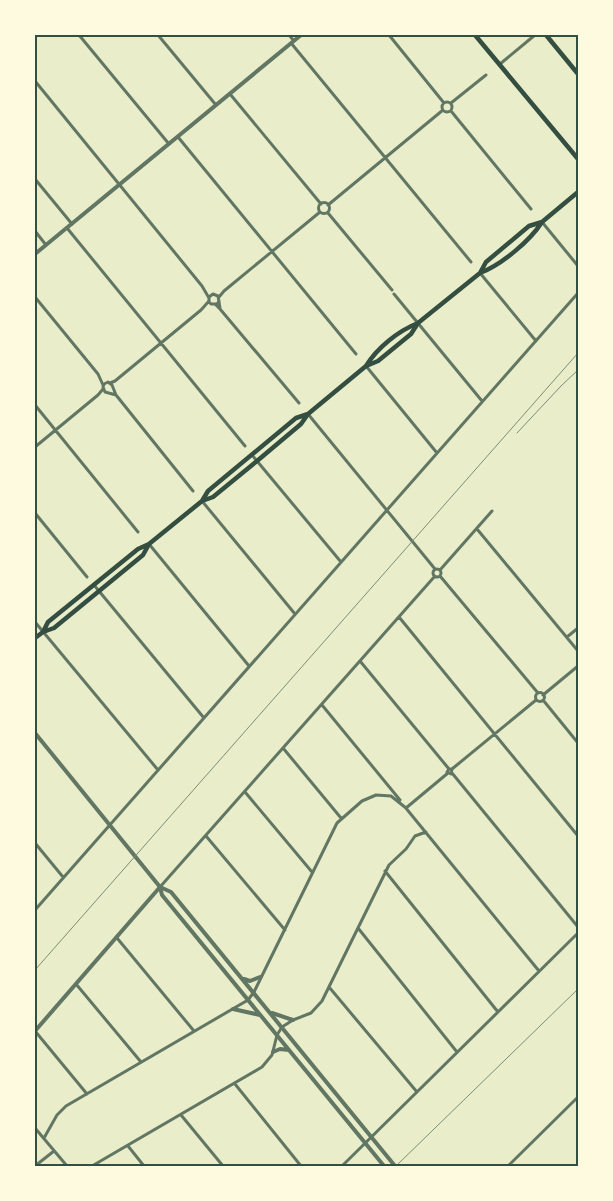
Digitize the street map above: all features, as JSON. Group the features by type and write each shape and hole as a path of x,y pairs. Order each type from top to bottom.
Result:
{"main road":[{"path":"475,35 578,159"},
{"path":"546,35 578,74"},
{"path":"366,366 373,355 406,328 418,323 480,273 492,268 528,239 535,233 542,222 578,192"},
{"path":"480,273 486,262 530,226 542,222"},
{"path":"43,632 48,622 138,549 149,544 202,501 213,497 301,424 308,414 366,366 378,361 411,334 418,323"},
{"path":"202,501 208,491 252,454 296,418 308,414"},
{"path":"35,638 43,632 54,628 143,555 149,544"}],"street":[{"path":"79,35 168,144"},
{"path":"158,35 216,105"},
{"path":"289,35 471,262"},
{"path":"35,254 301,35"},
{"path":"389,35 444,103"},
{"path":"500,64 535,35"},
{"path":"451,104 486,75"},
{"path":"35,81 202,286 213,304 220,309 299,402"},
{"path":"230,94 321,204"},
{"path":"444,103 449,102 451,104"},
{"path":"443,110 442,105 444,103"},
{"path":"451,104 453,108 451,111 531,209"},
{"path":"328,205 443,110"},
{"path":"443,110 451,111"},
{"path":"178,137 356,354"},
{"path":"35,179 72,224"},
{"path":"321,204 326,203 328,205"},
{"path":"202,309 209,299 216,297 224,291 320,212 321,204"},
{"path":"328,205 330,208 328,213"},
{"path":"320,212 328,213"},
{"path":"328,213 482,401"},
{"path":"542,222 578,266"},
{"path":"67,228 245,446"},
{"path":"35,231 46,245"},
{"path":"480,273 536,341"},
{"path":"202,286 216,297 220,309"},
{"path":"35,910 578,293"},
{"path":"35,297 100,378 105,390 116,395"},
{"path":"35,447 202,309 213,304 216,297"},
{"path":"366,366 437,453"},
{"path":"100,378 111,385 116,395 193,491"},
{"path":"105,390 111,385"},
{"path":"35,405 138,532"},
{"path":"308,414 435,569 440,570"},
{"path":"252,454 341,562"},
{"path":"202,501 295,614"},
{"path":"492,511 440,570 440,576 538,693 544,695"},
{"path":"35,513 87,577"},
{"path":"477,529 578,651"},
{"path":"149,544 249,666"},
{"path":"435,569 433,572 435,576"},
{"path":"87,1094 35,1031 435,576 440,576"},
{"path":"94,585 204,718"},
{"path":"399,617 578,836"},
{"path":"35,622 158,770"},
{"path":"567,637 578,628"},
{"path":"360,661 578,928"},
{"path":"543,700 544,695 578,666"},
{"path":"406,808 536,700 535,696 538,693"},
{"path":"536,700 540,702 543,700"},
{"path":"543,700 578,743"},
{"path":"322,704 539,971"},
{"path":"35,733 160,887 162,895 384,1166"},
{"path":"284,748 341,818"},
{"path":"245,792 312,873"},
{"path":"44,1138 59,1112 248,1000 254,992 285,930 333,829 341,818 362,801 376,795 391,796 406,808"},
{"path":"92,1166 265,1065 273,1052 277,1035 282,1027 293,1020 311,1014 318,1008 391,862 406,849 415,836 426,832"},
{"path":"206,836 285,930"},
{"path":"35,843 63,878"},
{"path":"386,871 498,1012"},
{"path":"160,887 172,892 395,1166"},
{"path":"358,928 457,1052"},
{"path":"342,1166 578,933"},
{"path":"117,938 194,1031"},
{"path":"243,978 250,981 260,977"},
{"path":"76,984 141,1062"},
{"path":"329,987 417,1092"},
{"path":"233,1009 261,1015"},
{"path":"271,1013 293,1020"},
{"path":"273,1052 280,1049 289,1050"},
{"path":"234,1084 301,1166"},
{"path":"508,1166 578,1098"},
{"path":"181,1115 223,1166"},
{"path":"35,1128 67,1166"},
{"path":"128,1146 144,1166"},
{"path":"35,1166 54,1151"}],"railway":[{"path":"35,970 578,353"},
{"path":"517,433 578,370"},
{"path":"396,1166 578,989"}]}
